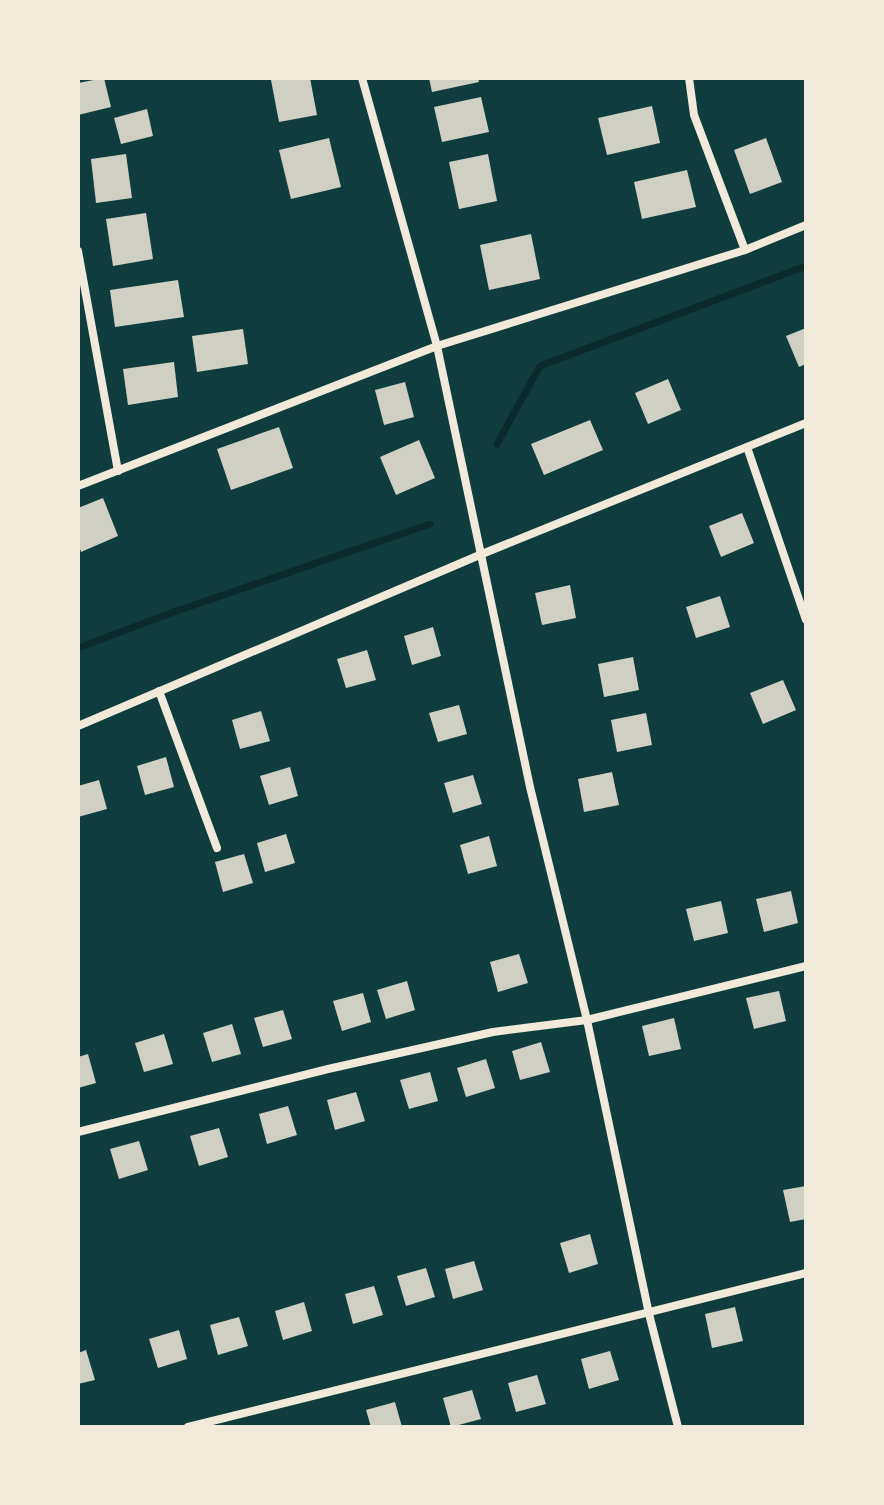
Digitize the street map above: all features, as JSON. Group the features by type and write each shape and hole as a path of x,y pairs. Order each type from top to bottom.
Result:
{"street":[{"path":"362,78 437,346 530,787 587,1020 649,1314 678,1427"},
{"path":"689,78 694,115 745,250"},
{"path":"78,486 437,346 745,250 806,225"},
{"path":"78,251 118,471"},
{"path":"78,726 482,554 806,423"},
{"path":"747,447 806,620"},
{"path":"159,691 217,848"},
{"path":"78,1132 328,1069 493,1032 587,1020 806,966"},
{"path":"188,1427 806,1273"}],"building":[{"path":"104,78 111,107 78,115 78,83"},
{"path":"310,78 317,115 279,122 271,80"},
{"path":"429,78 478,78 479,82 432,92"},
{"path":"481,97 489,132 442,142 434,107"},
{"path":"652,106 660,143 607,155 598,118"},
{"path":"147,109 153,136 121,144 114,118"},
{"path":"329,138 341,187 291,199 279,150"},
{"path":"766,138 782,182 750,194 734,150"},
{"path":"126,154 132,198 96,203 91,159"},
{"path":"488,154 497,201 459,209 449,162"},
{"path":"687,170 696,207 642,219 634,182"},
{"path":"146,213 153,259 113,266 106,219"},
{"path":"531,234 540,279 489,290 480,245"},
{"path":"178,280 184,317 115,327 110,290"},
{"path":"806,328 806,364 799,367 786,336"},
{"path":"243,329 248,364 197,372 192,336"},
{"path":"174,362 178,397 128,405 123,369"},
{"path":"668,379 681,410 648,424 635,393"},
{"path":"405,382 414,417 384,425 375,390"},
{"path":"590,420 603,450 544,475 531,444"},
{"path":"279,427 293,468 231,490 217,449"},
{"path":"419,440 435,478 396,495 380,457"},
{"path":"103,498 118,536 81,552 78,508"},
{"path":"742,513 754,543 721,557 709,526"},
{"path":"570,585 576,618 542,625 535,593"},
{"path":"720,596 730,627 696,638 686,607"},
{"path":"433,627 441,656 412,665 404,636"},
{"path":"367,650 376,680 346,688 337,659"},
{"path":"633,657 639,690 604,697 598,664"},
{"path":"783,680 796,710 763,724 750,693"},
{"path":"459,705 467,734 438,742 429,713"},
{"path":"261,711 270,741 240,749 232,720"},
{"path":"646,713 652,745 617,752 611,720"},
{"path":"166,757 174,787 145,795 137,766"},
{"path":"290,767 298,796 269,805 260,776"},
{"path":"612,772 619,805 584,812 578,779"},
{"path":"473,775 482,804 453,813 444,783"},
{"path":"99,780 107,809 78,817 78,786"},
{"path":"286,834 295,863 265,872 257,843"},
{"path":"489,836 497,866 468,874 460,845"},
{"path":"244,854 253,883 223,892 215,862"},
{"path":"791,891 798,923 764,932 756,899"},
{"path":"721,901 728,933 694,941 686,909"},
{"path":"519,954 528,983 498,992 490,962"},
{"path":"407,981 415,1010 386,1019 377,990"},
{"path":"779,991 786,1021 754,1029 746,998"},
{"path":"363,993 371,1022 342,1031 333,1001"},
{"path":"283,1010 292,1039 263,1047 254,1018"},
{"path":"674,1018 681,1049 649,1056 642,1026"},
{"path":"232,1024 241,1054 212,1062 203,1033"},
{"path":"164,1034 173,1064 144,1072 135,1043"},
{"path":"541,1042 550,1072 520,1080 512,1051"},
{"path":"88,1054 96,1083 78,1088 78,1057"},
{"path":"486,1059 495,1088 466,1097 457,1068"},
{"path":"430,1072 438,1101 409,1109 400,1080"},
{"path":"356,1092 365,1121 335,1130 327,1100"},
{"path":"288,1106 297,1135 267,1144 259,1114"},
{"path":"219,1128 228,1157 199,1166 190,1136"},
{"path":"139,1141 148,1170 119,1179 110,1149"},
{"path":"806,1186 806,1219 790,1222 783,1190"},
{"path":"590,1234 598,1264 569,1273 560,1243"},
{"path":"474,1261 483,1290 453,1299 445,1269"},
{"path":"426,1268 435,1297 406,1306 397,1276"},
{"path":"374,1286 383,1315 353,1324 345,1294"},
{"path":"304,1302 312,1331 283,1340 275,1311"},
{"path":"735,1307 743,1341 712,1348 705,1314"},
{"path":"239,1317 248,1346 218,1355 210,1325"},
{"path":"179,1330 187,1359 158,1368 149,1339"},
{"path":"86,1350 95,1380 78,1384 78,1353"},
{"path":"610,1351 619,1380 589,1389 581,1359"},
{"path":"537,1375 546,1404 516,1412 508,1383"},
{"path":"472,1390 481,1419 451,1427 443,1398"},
{"path":"395,1402 402,1427 371,1427 366,1410"}],"waterway":[{"path":"497,444 540,366 806,266"},
{"path":"78,648 430,524"}]}
